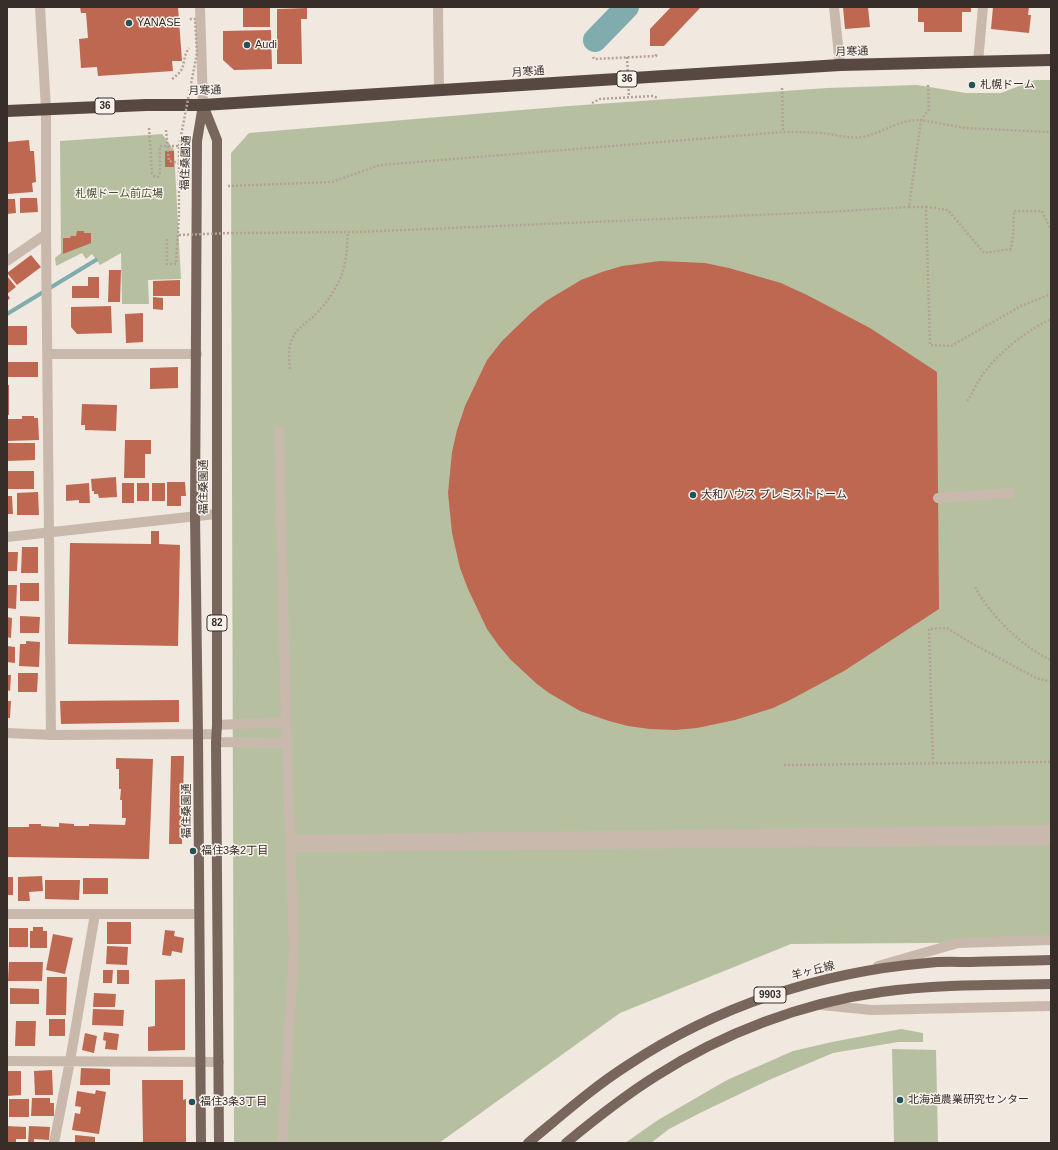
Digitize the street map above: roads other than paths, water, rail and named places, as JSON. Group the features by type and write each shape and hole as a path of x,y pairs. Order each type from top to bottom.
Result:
{"highway":[{"name":"月寒通","path":"7,111 146,104 203,105 840,65 1051,60"}],"main road":[{"name":"福住桑園通","path":"201,1143 195,515 197,141 203,105"},
{"name":"福住桑園通","path":"203,105 217,140 216,734 220,1143"},
{"name":"羊ヶ丘線","path":"528,1143 600,1084 628,1064 700,1024 762,998 822,980 888,967 929,962 1051,960"},
{"name":"9903","path":"566,1143 622,1098 682,1060 769,1021 821,1004 881,992 910,989 1051,984"}],"street":[{"path":"40,7 46,109 48,532 51,735"},
{"path":"200,7 203,105"},
{"path":"438,7 439,90"},
{"path":"834,7 840,65"},
{"path":"978,62 983,7"},
{"path":"7,262 46,234"},
{"path":"47,354 196,354"},
{"path":"279,431 286,722 294,950 282,1143"},
{"path":"938,498 1010,493"},
{"path":"7,537 195,515 216,514"},
{"path":"7,733 51,735 198,735 216,734 286,722"},
{"path":"216,734 287,743"},
{"path":"290,844 1051,830"},
{"path":"290,844 1051,840"},
{"path":"7,914 199,914"},
{"path":"54,1143 70,1061 94,914"},
{"path":"845,975 958,943 1051,940"},
{"path":"821,1004 872,1010 1051,1006"},
{"path":"7,1061 219,1062"}],"waterway":[{"path":"595,40 627,7"},
{"path":"7,314 96,260"}],"place":[{"name":"YANASE","path":"129,23"},
{"name":"Audi","path":"247,45"},
{"name":"札幌ドーム","path":"972,85"},
{"name":"大和ハウス プレミストドーム","path":"693,495"},
{"name":"福住3条2丁目","path":"193,851"},
{"name":"北海道農業研究センター","path":"900,1100"},
{"name":"福住3条3丁目","path":"192,1102"}],"park label":[{"name":"札幌ドーム前広場","path":"119,194"}]}
